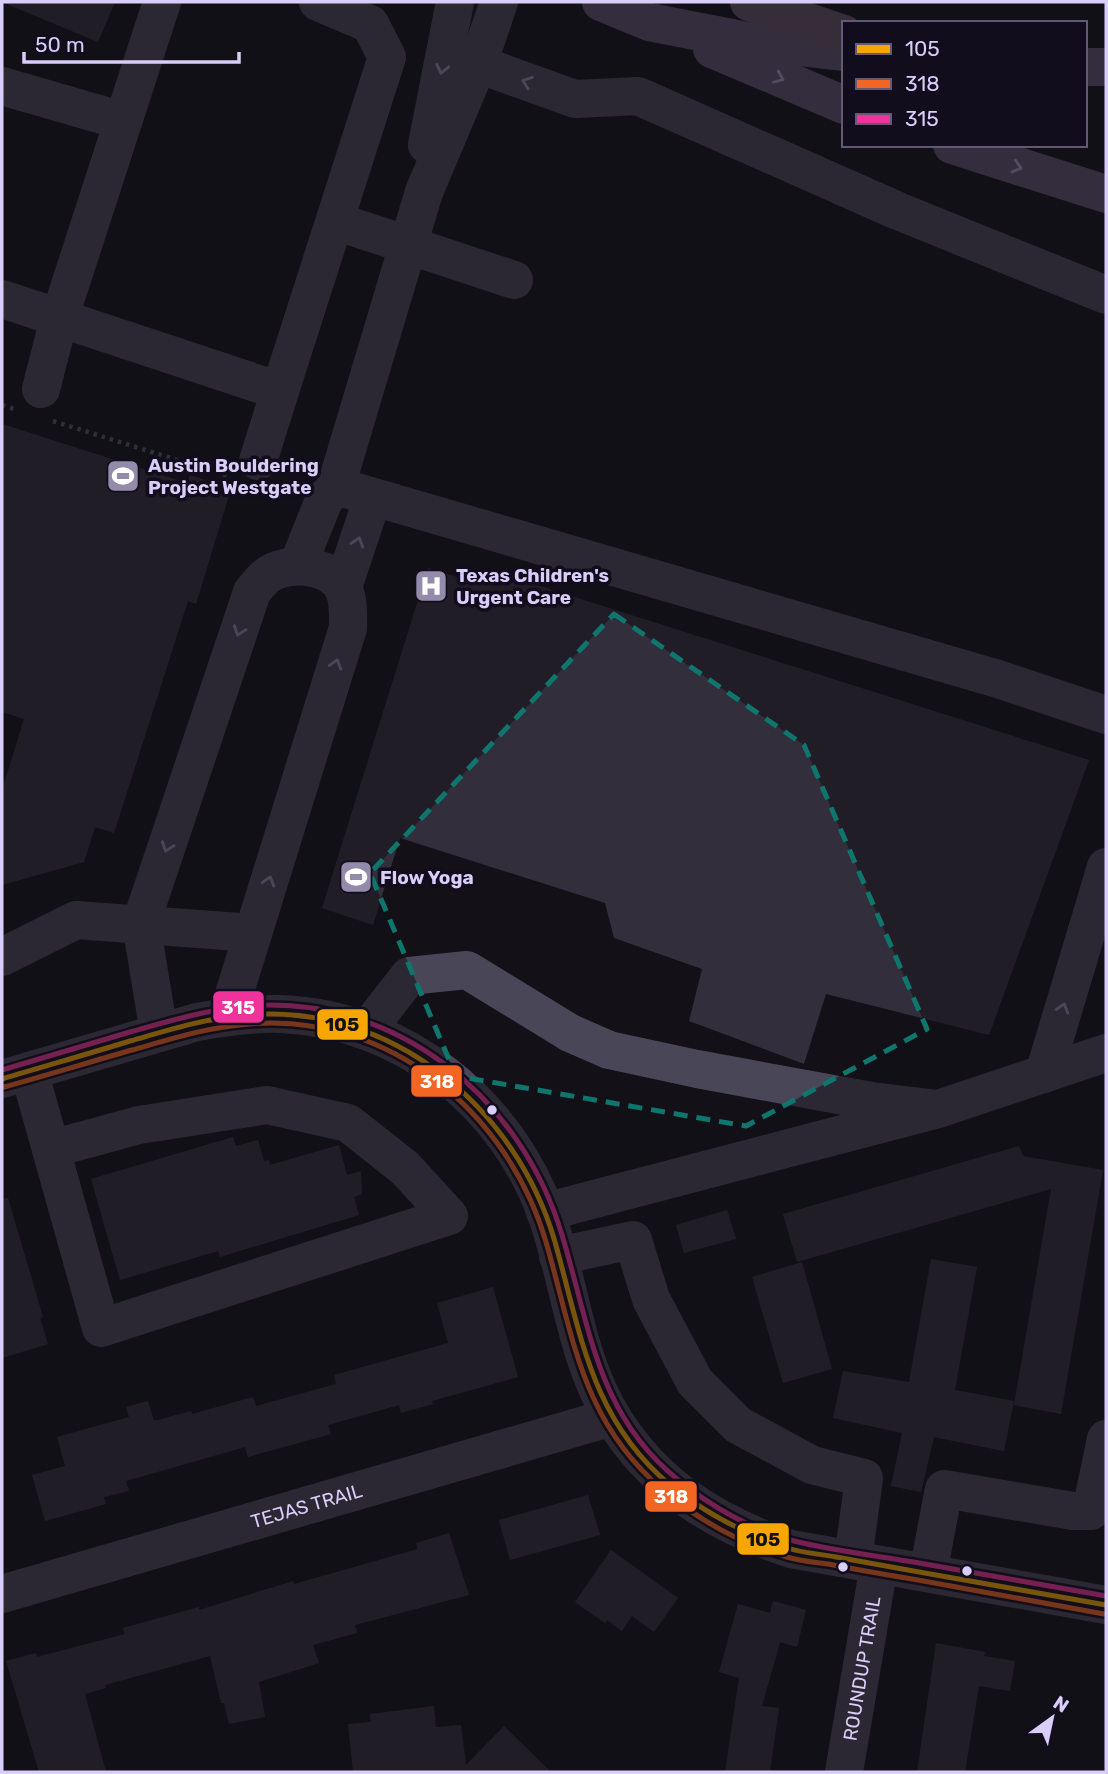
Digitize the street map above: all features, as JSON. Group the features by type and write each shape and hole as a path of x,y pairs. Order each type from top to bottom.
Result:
{"highway":[{"path":"749,2 842,33"}],"main road":[{"path":"601,2 842,104"},
{"path":"649,22 747,41 842,52"},
{"path":"1087,67 1106,67"},
{"path":"958,147 1106,194"}],"street":[{"path":"32,405 162,2"},
{"path":"244,469 280,391 387,57 370,23 318,2"},
{"path":"424,192 428,129 455,2"},
{"path":"298,565 324,500 337,486 424,192 478,64 499,2"},
{"path":"478,64 575,99 638,96 898,211 1106,295"},
{"path":"2,86 123,121"},
{"path":"335,220 514,280"},
{"path":"2,299 280,391"},
{"path":"337,486 986,676 1106,715"},
{"path":"343,587 373,497"},
{"path":"159,1033 141,923 252,592 264,577 274,571 298,565 327,572 343,587 348,606 348,628 226,1017"},
{"path":"1044,1074 1106,867"},
{"path":"2,957 76,920 253,933"},
{"path":"366,1031 409,976 467,970 570,1033 609,1050 871,1101 938,1109"},
{"path":"51,1149 139,1125 267,1105 348,1123 405,1168 449,1216 101,1328 51,1149 15,1075 159,1033 226,1017 282,1014 310,1017 366,1031 417,1055 448,1076 482,1107 515,1149 533,1181 545,1212 586,1364 612,1417 628,1441 653,1470 682,1496 715,1518 752,1536 791,1549 1106,1605"},
{"path":"545,1212 938,1109 1106,1053"},
{"name":"ROUNDUP TRAIL","path":"558,1256 633,1240 651,1299 695,1382 738,1424 812,1465 864,1478 866,1563 844,1772"},
{"name":"TEJAS TRAIL","path":"2,1594 612,1417"},
{"path":"928,1573 944,1489 1073,1511 1091,1511 1106,1438"}],"path":[{"path":"2,405 32,405 244,469"}],"highlighted area":[{"path":"614,614 804,745 927,1029 746,1126 456,1076 370,873"}],"building":[{"path":"2,2 115,2 98,42"},
{"path":"2,424 187,483 190,475 231,489 196,604 188,601 114,833 95,827 84,862 2,885 2,790 24,719 2,712"},
{"path":"428,568 479,584 486,569 1089,760 989,1035 826,994 804,1064 689,1021 702,969 614,938 605,903 400,838 373,925 322,908"},
{"path":"233,1137 236,1146 258,1140 264,1161 269,1160 270,1165 339,1145 347,1175 361,1171 362,1194 354,1197 359,1215 220,1257 218,1251 120,1280 91,1179"},
{"path":"1019,1146 1023,1156 1103,1170 1061,1414 1014,1405 1051,1189 797,1262 783,1214"},
{"path":"8,1198 43,1317 40,1318 48,1344 2,1358 2,1199"},
{"path":"727,1210 736,1239 684,1253 676,1225"},
{"path":"931,1259 977,1267 955,1390 1014,1401 1004,1451 934,1437 921,1492 891,1486 902,1433 833,1418 843,1371 909,1382"},
{"path":"802,1262 832,1369 783,1383 752,1277"},
{"path":"493,1287 518,1377 432,1401 433,1404 401,1413 399,1405 328,1425 331,1434 248,1457 245,1447 126,1481 129,1491 104,1497 106,1504 45,1521 32,1475 65,1466 57,1437 129,1417 126,1407 148,1401 154,1421 191,1411 192,1414 253,1397 256,1406 336,1384 334,1375 448,1343 437,1303"},
{"path":"588,1495 600,1535 510,1560 499,1520"},
{"path":"449,1533 469,1595 355,1625 357,1633 313,1645 319,1663 259,1682 265,1717 229,1724 210,1656 105,1685 106,1688 85,1694 106,1772 39,1772 6,1661 36,1653 37,1657 125,1634 123,1628 199,1607 199,1610 293,1581 294,1584 418,1549 416,1543"},
{"path":"611,1550 678,1598 654,1632 632,1616 622,1631 607,1620 605,1623 575,1602"},
{"path":"773,1601 806,1610 797,1647 780,1642 762,1706 779,1708 770,1772 725,1772 739,1678 719,1672 738,1604 770,1613"},
{"path":"936,1643 985,1652 984,1656 1015,1661 1010,1691 979,1686 965,1772 917,1772"},
{"path":"434,1706 436,1727 461,1725 466,1765 504,1726 551,1772 353,1772 348,1724 371,1722 370,1714"}],"transit line":[{"name":"315","path":"2,1070 173,1020 247,1006 301,1007 353,1017 401,1037 445,1064 483,1099 516,1139 543,1185 562,1235 600,1367 613,1397 629,1426 650,1454 677,1479 732,1516 794,1541 1106,1596"},
{"name":"105","path":"2,1079 173,1029 247,1015 300,1016 350,1026 397,1046 440,1073 478,1108 511,1148 536,1193 555,1242 582,1342 606,1403 622,1432 643,1459 670,1485 726,1522 793,1550 1106,1605"},
{"name":"318","path":"4,1087 190,1034 249,1024 300,1025 349,1035 394,1053 435,1080 472,1113 503,1151 528,1195 546,1242 574,1345 598,1407 614,1436 636,1464 664,1491 722,1530 787,1557 1104,1614"}],"place":[{"name":"Austin Bouldering Project Westgate","path":"123,476"},
{"name":"Texas Children's Urgent Care","path":"431,586"},
{"name":"Flow Yoga","path":"356,877"}]}
